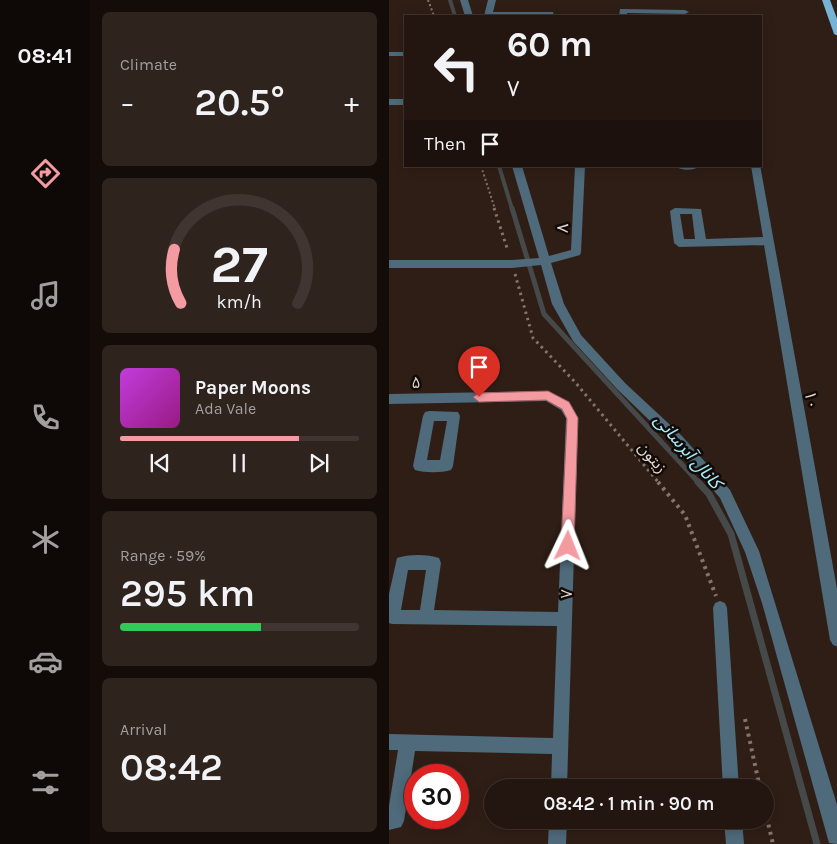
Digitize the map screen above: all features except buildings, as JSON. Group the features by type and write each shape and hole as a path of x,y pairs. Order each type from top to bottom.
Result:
{"main road":[{"path":"826,0 837,34"}],"street":[{"path":"464,0 469,15"},
{"path":"492,0 489,15 550,15"},
{"path":"623,15 623,11 640,14 685,12"},
{"path":"389,54 404,54"},
{"path":"389,102 404,102"},
{"path":"517,167 541,261 559,304 577,338 621,386 678,440 725,494 752,551 769,602 822,783 837,843"},
{"name":"۸","path":"541,261 576,252 580,167"},
{"name":"۱۰","path":"756,167 837,640"},
{"path":"701,242 768,241"},
{"path":"389,264 512,264 541,261"},
{"name":"۷","path":"444,398 548,396 565,406 572,418 559,779"},
{"path":"441,416 444,398"},
{"name":"۵","path":"389,399 444,398"},
{"path":"720,608 730,779"},
{"path":"426,617 565,619"},
{"path":"389,742 561,746"},
{"path":"389,820 395,821 408,742"},
{"path":"557,844 558,829"},
{"path":"734,829 735,844"}],"path":[{"path":"428,0 434,15"},
{"name":"زیتون","path":"481,167 533,338 575,382 685,515 720,608"},
{"path":"744,715 758,779"},
{"path":"769,829 773,844"}],"waterway":[{"name":"کانال آبرسانی","path":"450,0 455,15"},
{"name":"کانال آبرسانی","path":"499,167 512,209"},
{"name":"کانال آبرسانی","path":"512,208 544,314 699,483"},
{"name":"کانال آبرسانی","path":"698,482 709,494 731,534 817,844"}],"route":[{"path":"479,397 548,396 565,406 572,418 568,546"}]}
